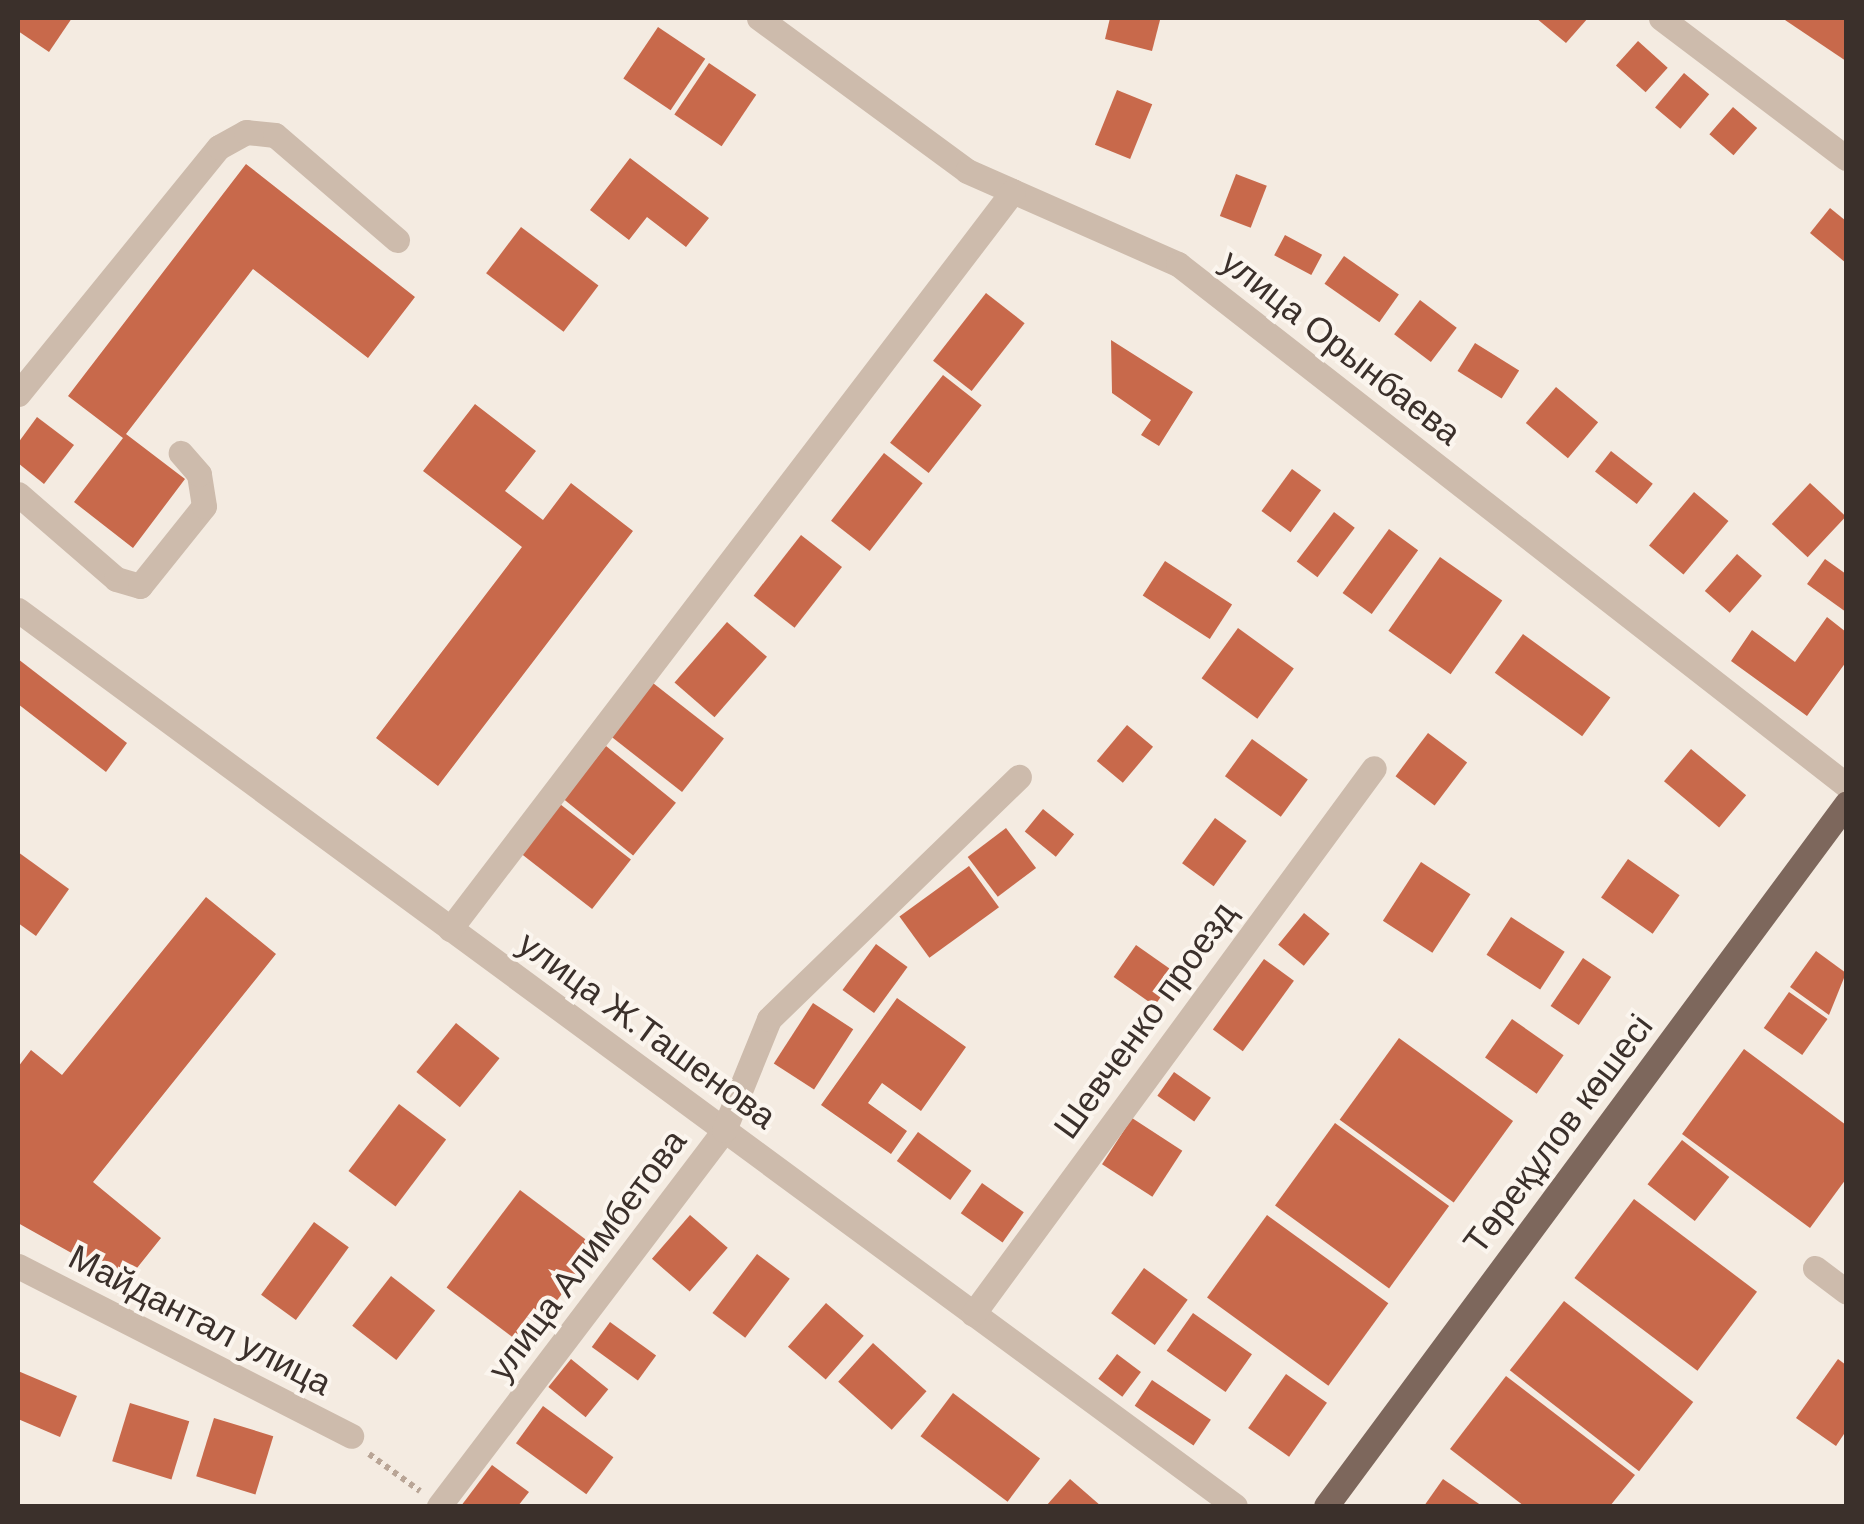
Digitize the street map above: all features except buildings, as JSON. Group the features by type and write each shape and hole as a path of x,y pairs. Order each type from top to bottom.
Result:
{"main road":[{"name":"Төреқұлов көшесі","path":"1326,1506 1846,804"}],"street":[{"name":"улица Орынбаева","path":"760,18 967,171 1178,264 1846,785"},
{"path":"1661,18 1846,158"},
{"path":"18,394 219,147 246,132 275,135 398,240"},
{"path":"450,929 1013,191"},
{"path":"18,494 116,578 140,586 204,506 199,474 180,453"},
{"name":"улица Ж.Ташенова","path":"18,610 1235,1506"},
{"name":"Шевченко проезд","path":"973,1314 1374,768"},
{"name":"улица Алимбетова","path":"439,1506 724,1130 769,1019 1018,777"},
{"name":"Майдантал улица","path":"18,1266 355,1441"},
{"path":"1814,1268 1846,1291"}],"path":[{"path":"355,1441 405,1480"}]}
